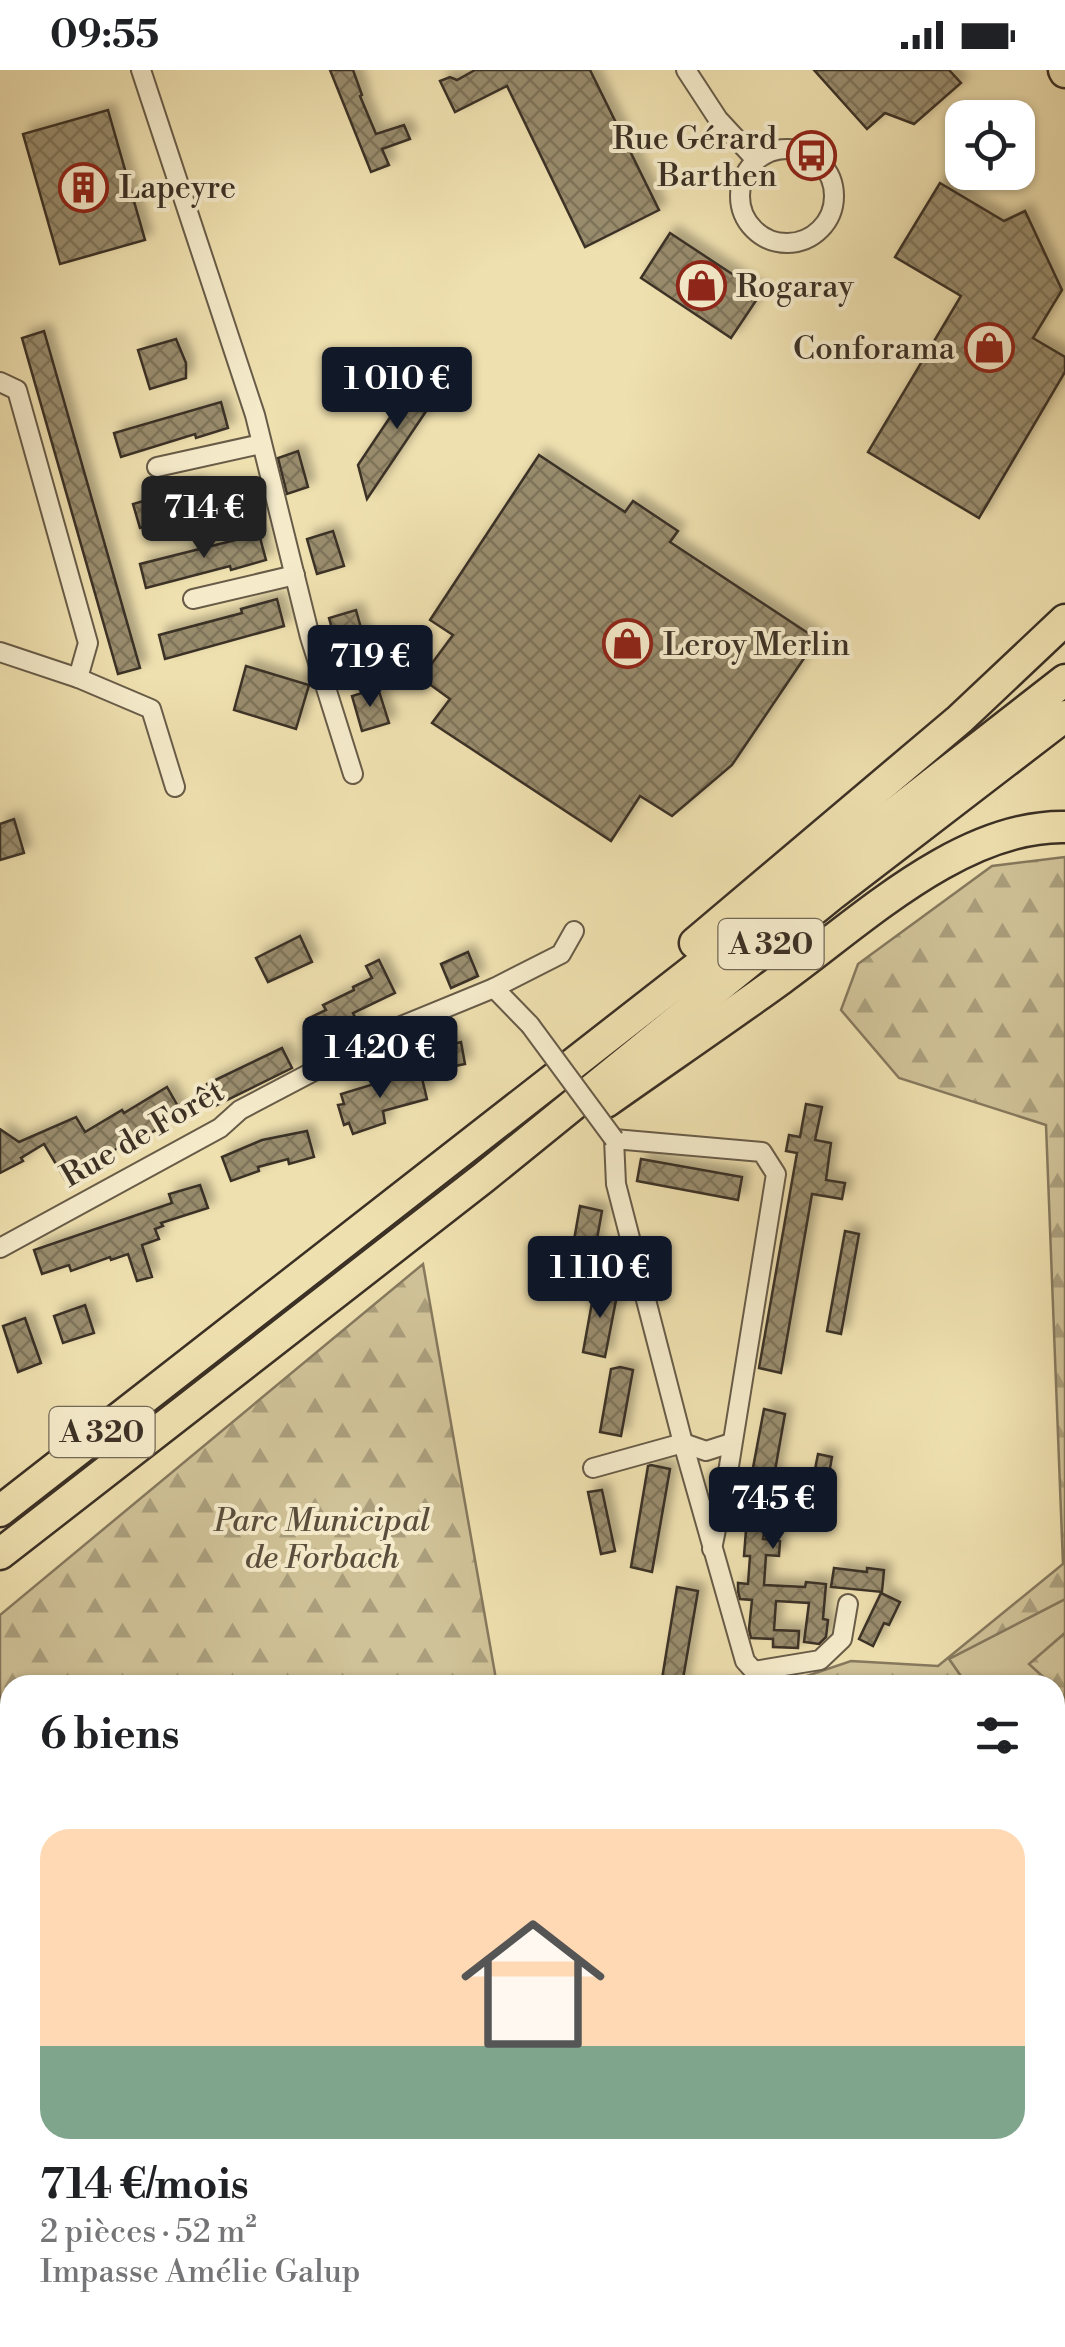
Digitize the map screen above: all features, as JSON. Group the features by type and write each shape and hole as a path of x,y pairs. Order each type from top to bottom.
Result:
{"highway":[{"path":"583,1054 657,976 960,718 1065,620"},
{"name":"A 320","path":"0,1511 1065,680"},
{"name":"A 320","path":"0,1554 482,1178 833,894 1065,716"},
{"path":"482,1178 575,1124 926,872 988,842 1048,827 1065,828"}],"street":[{"path":"141,70 255,415 310,637 353,774"},
{"path":"686,70 718,119 756,160"},
{"path":"798,150 824,166 831,178 833,208 818,232 792,243 777,242 752,227 740,200 741,185 756,160 769,152 798,150"},
{"path":"0,382 17,390 88,643 78,678"},
{"path":"157,467 261,444"},
{"path":"193,599 295,575"},
{"path":"0,652 78,678 151,709 174,787"},
{"name":"Rue de Forêt","path":"0,1248 220,1128 240,1110 394,1029 494,988 561,954 574,931"},
{"path":"494,988 530,1026 614,1139 616,1184 745,1661 754,1670 820,1660 842,1638 848,1604"},
{"path":"614,1139 762,1152 776,1174 712,1548"},
{"path":"593,1468 683,1443 706,1450 732,1443"}],"green space":[{"path":"1065,857 1065,1599 949,1659 960,1675 810,1675 851,1661 938,1666 1063,1564 1046,1125 899,1078 841,1010 858,964 992,866"},
{"name":"Parc Municipal de Forbach","path":"423,1264 495,1675 0,1675 0,1615"},
{"path":"1065,1599 1065,1633 1030,1664 1042,1675 960,1675 949,1659"},
{"path":"1065,1633 1065,1675 1041,1675 1029,1664"}],"building":[{"path":"330,70 353,70 376,134 404,125 410,139 382,149 389,165 371,172"},
{"path":"475,70 590,70 659,210 585,247 507,86 455,112 440,81 450,77 457,80"},
{"path":"814,70 949,70 961,83 914,124 885,113 867,129"},
{"name":"Lapeyre","path":"108,110 145,240 60,264 23,134"},
{"name":"Conforama","path":"940,183 945,190 952,190 1004,221 1025,211 1062,290 1033,338 1065,357 1065,372 979,518 868,452 961,296 895,257"},
{"name":"Rogaray","path":"670,233 761,293 731,338 641,278"},
{"path":"44,331 140,668 118,674 22,338"},
{"path":"176,339 186,363 186,378 150,389 138,350"},
{"path":"419,374 441,389 367,499 358,465"},
{"path":"221,402 228,428 121,457 114,433"},
{"path":"298,451 308,487 287,494 278,458"},
{"name":"Leroy Merlin","path":"539,455 625,512 633,501 678,531 670,542 817,639 732,765 672,816 640,796 611,841 432,723 450,699 421,678 453,635 430,620"},
{"path":"197,485 203,508 140,528 133,504"},
{"path":"333,531 344,566 317,574 307,539"},
{"path":"259,534 266,560 146,588 140,564"},
{"path":"277,599 284,626 165,659 159,635 242,613 241,609"},
{"path":"356,610 366,646 339,653 329,618"},
{"path":"246,666 309,685 296,729 234,710"},
{"path":"378,688 389,723 362,731 352,696"},
{"path":"14,819 24,853 0,860 0,824"},
{"path":"300,936 312,962 268,982 256,958"},
{"path":"468,952 478,976 451,988 441,964"},
{"path":"379,960 395,993 353,1013 359,1026 320,1047 307,1019 326,1010 323,1005 372,978 366,966"},
{"path":"449,1041 450,1045 461,1042 465,1064 421,1073 416,1048"},
{"path":"282,1048 292,1068 213,1107 207,1084"},
{"path":"420,1070 427,1099 383,1111 385,1123 353,1134 349,1123 344,1125 338,1105 344,1104 341,1094"},
{"path":"167,1087 183,1115 65,1179 44,1144 0,1173 0,1129 19,1142 76,1117 85,1132"},
{"path":"806,1104 822,1107 815,1140 831,1143 826,1180 845,1183 842,1199 812,1194 781,1373 759,1368 797,1153 786,1151 789,1135 800,1137"},
{"path":"307,1131 314,1157 258,1167 259,1171 231,1181 222,1157 262,1140"},
{"path":"641,1159 742,1177 738,1200 637,1181"},
{"path":"200,1185 208,1208 161,1223 163,1226 155,1229 159,1239 142,1245 152,1277 137,1281 128,1254 71,1271 69,1265 42,1274 34,1250 172,1203 169,1194"},
{"path":"580,1206 602,1211 590,1278 568,1274"},
{"path":"845,1231 859,1234 841,1334 827,1331"},
{"path":"595,1286 618,1290 605,1357 583,1352"},
{"path":"85,1305 94,1333 63,1343 54,1316"},
{"path":"25,1318 41,1363 18,1372 3,1326"},
{"path":"611,1369 633,1370 621,1436 600,1432"},
{"path":"764,1409 785,1414 763,1539 780,1541 779,1556 766,1555 764,1585 826,1584 823,1619 828,1620 826,1637 819,1644 804,1642 809,1603 776,1601 774,1630 799,1631 798,1648 773,1647 773,1639 751,1638 752,1600 740,1599 738,1591 738,1583 748,1584 750,1556 744,1556 744,1516"},
{"path":"818,1454 832,1457 821,1518 806,1515"},
{"path":"651,1465 670,1469 652,1572 631,1567"},
{"path":"602,1490 615,1551 601,1554 588,1492"},
{"path":"834,1568 884,1570 882,1592 831,1587"},
{"path":"677,1587 698,1591 684,1675 663,1675"},
{"path":"881,1593 900,1602 873,1646 859,1639"}],"place":[{"name":"Rue Gérard Barthen","path":"812,156"},
{"name":"Lapeyre","path":"84,187"},
{"name":"Rogaray","path":"701,286"},
{"name":"Conforama","path":"990,348"},
{"name":"Leroy Merlin","path":"628,644"}]}
